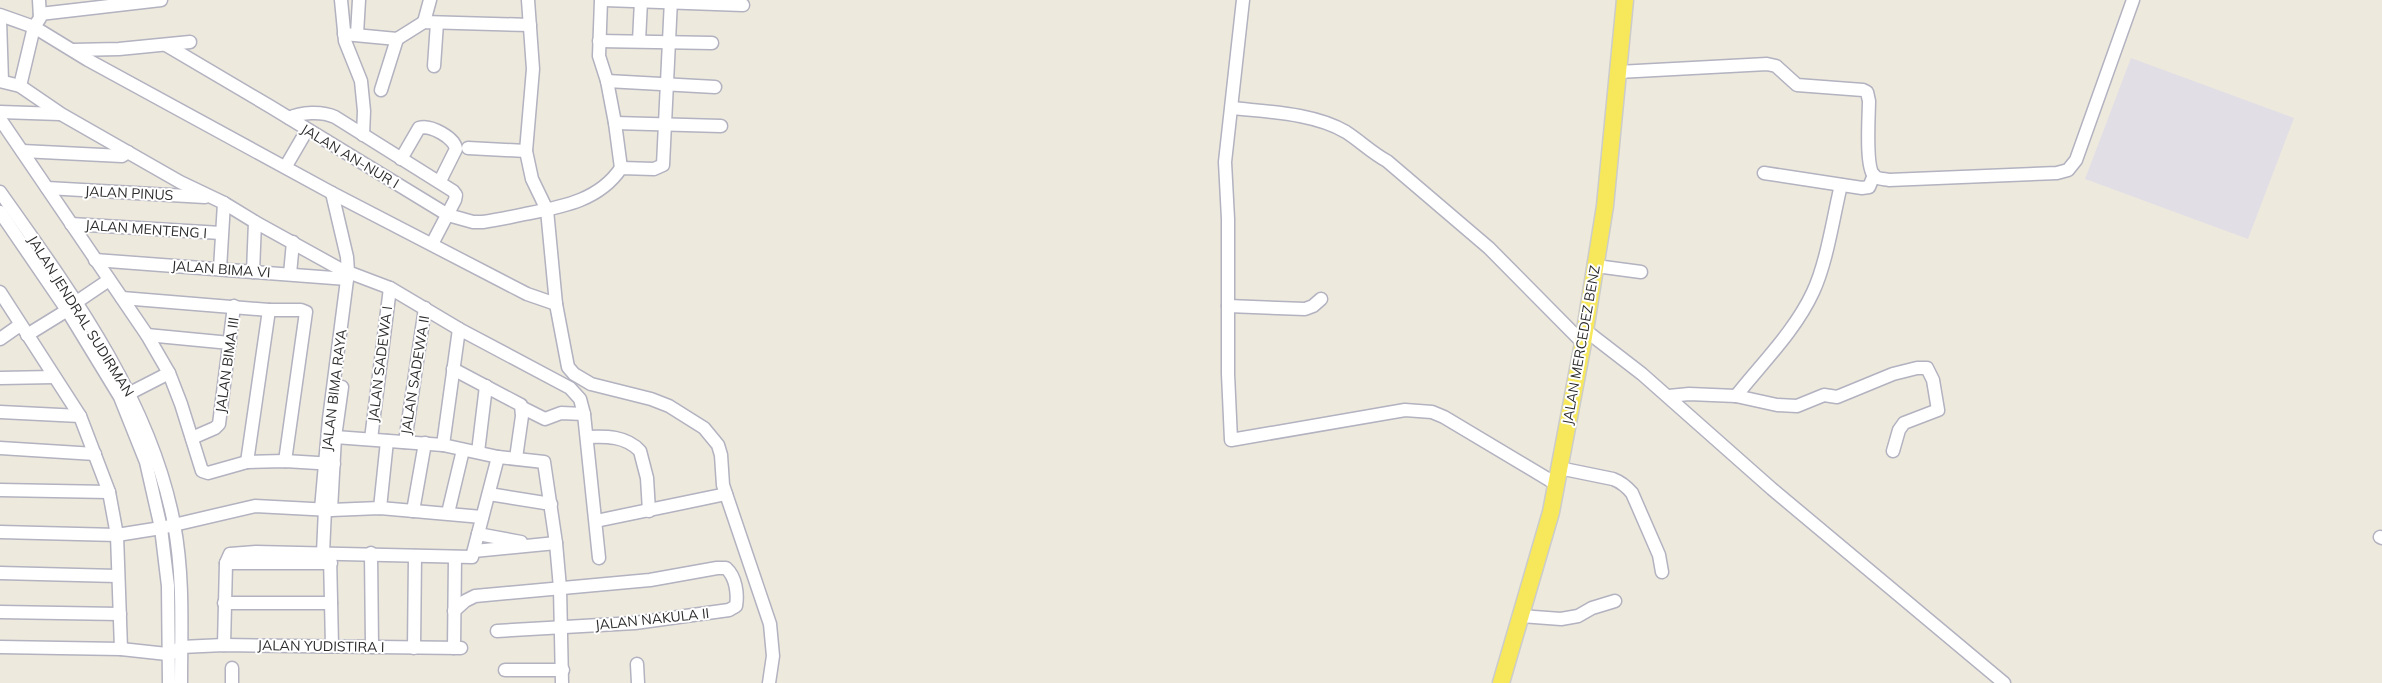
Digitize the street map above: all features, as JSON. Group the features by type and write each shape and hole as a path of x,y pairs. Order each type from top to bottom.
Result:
{"main road":[{"name":"JALAN MERCEDEZ BENZ","path":"1501,683 1551,512 1584,337 1605,206 1625,0"}],"street":[{"path":"20,86 34,27 40,14 39,0"},
{"path":"40,14 161,0"},
{"path":"341,0 345,41 361,81 364,111 363,135"},
{"path":"357,34 359,0"},
{"path":"424,22 430,0"},
{"path":"528,0 533,76 526,150 532,180 547,210 556,304 566,359 574,374 591,384 651,399 669,406 704,428 720,450 726,494 770,624 773,656 769,683"},
{"path":"601,0 599,56 607,81 621,168 649,169 662,166 671,0"},
{"path":"605,0 671,0 743,5"},
{"path":"1243,0 1232,108 1228,121 1225,162 1228,219 1231,440 1405,410 1419,410 1444,417 1558,476 1621,482 1632,493 1648,533 1660,555 1662,572"},
{"path":"1874,175 1889,180 2056,173 2068,170 2076,160 2133,0"},
{"path":"639,41 641,1"},
{"path":"0,15 34,27 72,50 332,193 510,286 556,304"},
{"path":"0,20 1,81 20,86 61,114 180,182 224,203 350,276 390,288 458,329 570,388 580,399 584,414 600,558"},
{"path":"344,34 397,39 424,22 530,25"},
{"path":"434,66 437,23"},
{"path":"381,90 397,39"},
{"path":"599,41 712,43"},
{"path":"72,50 190,42"},
{"name":"JALAN AN-NUR I","path":"166,45 448,215 473,222 483,222 547,210 590,196 608,183 621,168"},
{"path":"1618,72 1771,64 1780,69 1797,85 1863,90 1867,92 1869,101 1869,162 1874,175 1868,188 1764,173"},
{"path":"607,81 715,87"},
{"path":"1232,108 1310,119 1346,132 1371,152 1387,161 1489,248 1584,337 1668,396 1779,495 2004,683"},
{"path":"0,112 61,114"},
{"path":"289,118 300,114 331,115 440,181 456,195 448,215 432,244"},
{"path":"0,119 122,298 169,373 203,472 208,473 247,462 285,461 330,464"},
{"path":"615,123 720,126"},
{"path":"401,159 419,128 426,127 447,137 454,142 456,150 440,181"},
{"path":"286,166 307,130"},
{"path":"468,148 526,150"},
{"path":"22,151 122,156 126,156 128,152"},
{"path":"1736,396 1787,333 1812,293 1822,264 1841,185"},
{"name":"JALAN PINUS","path":"47,188 197,197 210,196"},
{"name":"JALAN JENDRAL SUDIRMAN","path":"0,192 41,249 73,306 120,396 146,462 161,528 168,586 167,654 169,683"},
{"path":"332,193 350,276"},
{"path":"220,270 224,203"},
{"name":"JALAN JENDRAL SUDIRMAN","path":"0,212 30,257 73,306 130,393 155,457 174,524 180,586 181,683"},
{"path":"253,272 255,222"},
{"name":"JALAN MENTENG I","path":"71,224 221,233"},
{"path":"290,274 293,242"},
{"path":"30,257 41,249"},
{"name":"JALAN BIMA VI","path":"96,260 220,270 350,276"},
{"path":"1596,266 1640,272"},
{"name":"JALAN BIMA RAYA","path":"332,646 326,509 330,464 335,437 350,276"},
{"name":"JALAN BIMA RAYA","path":"330,464 329,420 350,276"},
{"path":"0,339 73,306 109,280"},
{"name":"JALAN SADEWA I","path":"370,439 390,288"},
{"path":"0,293 80,416 109,492 117,535 121,649"},
{"path":"122,298 269,310 301,310 307,314 285,461"},
{"path":"1228,306 1305,309 1313,306 1321,299"},
{"name":"JALAN BIMA III","path":"192,438 215,428 218,424 234,306"},
{"name":"JALAN SADEWA II","path":"405,442 425,308"},
{"path":"247,462 269,310"},
{"path":"443,445 458,329"},
{"path":"147,336 230,343"},
{"path":"1668,396 1689,394 1736,396 1797,406 1824,395 1837,397 1893,374 1917,368 1927,368 1934,380 1938,410 1904,423 1899,430 1893,451"},
{"path":"453,369 517,401 523,408 546,419 561,413 584,414"},
{"path":"130,393 169,373"},
{"path":"0,378 54,377"},
{"path":"478,452 486,386"},
{"path":"516,458 523,408"},
{"path":"0,412 80,416"},
{"path":"587,437 606,436 625,440 640,451 645,464 649,511"},
{"path":"335,437 443,445 498,456 544,462 556,542 560,588 563,676 505,670"},
{"path":"380,508 387,441"},
{"path":"413,511 425,443"},
{"path":"0,448 95,454"},
{"path":"448,512 463,450"},
{"path":"224,645 226,563 230,554 328,556 371,554 472,557 498,456"},
{"path":"0,490 109,492"},
{"path":"489,494 551,504"},
{"path":"596,521 726,494"},
{"path":"0,532 117,535 161,528 246,507 380,508 448,512 482,517"},
{"path":"478,534 536,544"},
{"path":"474,551 556,542"},
{"path":"371,554 372,647"},
{"path":"414,648 415,556"},
{"path":"454,611 455,557"},
{"name":"JALAN NAKULA II","path":"560,588 650,580 722,568 733,575 737,601 733,609 691,617 608,625 562,627"},
{"path":"0,573 117,576"},
{"path":"454,611 474,596 560,588"},
{"path":"1522,616 1557,620 1578,616 1592,608 1615,601"},
{"path":"224,603 331,603"},
{"name":"JALAN YUDISTIRA I","path":"181,647 224,645 458,648 454,611"},
{"path":"0,612 120,614"},
{"path":"497,631 562,627"},
{"path":"0,647 121,649 167,654 181,647"},
{"path":"637,664 638,683"},
{"path":"232,668 232,683"}],"shaded area":[{"path":"2131,58 2294,118 2248,239 2085,179"}]}
